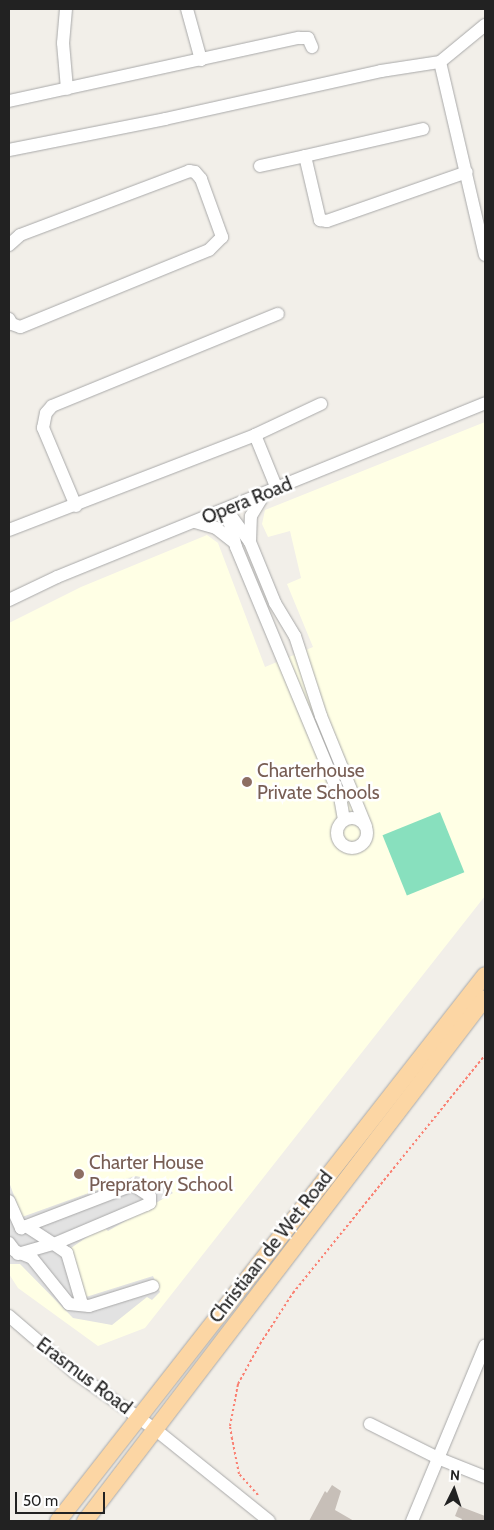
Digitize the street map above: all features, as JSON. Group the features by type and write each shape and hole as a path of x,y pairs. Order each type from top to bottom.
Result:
{"main road":[{"name":"Christiaan de Wet Road","path":"58,1521 137,1416 485,975"},
{"name":"Christiaan de Wet Road","path":"85,1521 156,1430 265,1282 485,998"}],"street":[{"path":"66,9 63,43 68,89"},
{"path":"187,9 201,60"},
{"path":"9,150 146,123 380,70 440,62 485,25"},
{"path":"9,101 304,37 310,41 312,47"},
{"path":"440,62 485,254"},
{"path":"260,166 423,129"},
{"path":"305,156 318,217 323,221 467,172"},
{"path":"9,245 20,235 189,171 195,172 200,179 222,237 209,250 20,327 10,323"},
{"path":"76,506 43,428 46,413 52,406 278,314"},
{"name":"Opera Road","path":"9,600 57,577 485,403"},
{"path":"9,530 76,506 255,434 321,404"},
{"path":"255,434 277,488"},
{"path":"250,542 251,516 264,494"},
{"path":"226,509 234,542 340,796 344,820"},
{"path":"226,509 250,542 307,665 321,716 366,826 365,841 357,847 348,847 337,837 338,827 344,820 353,817 366,826"},
{"path":"195,522 216,528 234,542"},
{"path":"134,1185 150,1196 150,1203 146,1205 54,1244 14,1255 9,1242 23,1227 134,1185"},
{"path":"10,1209 23,1227 67,1253 82,1304"},
{"path":"14,1255 32,1258 66,1302 90,1306 153,1286"},
{"name":"Erasmus Road","path":"9,1316 74,1372 156,1430 269,1521"},
{"path":"412,1521 440,1459 485,1346"},
{"path":"370,1424 440,1459 485,1477"}],"path":[{"path":"260,1497 240,1474 232,1439 230,1426 238,1384 260,1344 293,1293 485,1055"}],"shaded area":[{"name":"Charterhouse Private Schools","path":"485,422 485,896 145,1328 98,1346 18,1288 9,1274 9,623 81,587 207,535 218,543 265,667 313,647 287,584 301,578 290,531 268,537 262,524 265,510"},
{"path":"136,1176 162,1182 173,1193 108,1231 103,1226 71,1248 86,1297 153,1276 160,1292 152,1300 147,1297 112,1325 73,1318 20,1264 9,1264 9,1182 22,1217"}],"green space":[{"path":"440,812 464,872 407,895 383,835"}],"building":[{"path":"332,1485 341,1491 335,1510 354,1521 309,1521 325,1491 327,1493"},
{"path":"459,1506 485,1516 485,1521 461,1521 462,1519 455,1516"}],"place":[{"name":"Charterhouse Private Schools","path":"247,782"},
{"name":"Charter House Prepratory School","path":"79,1174"}]}
